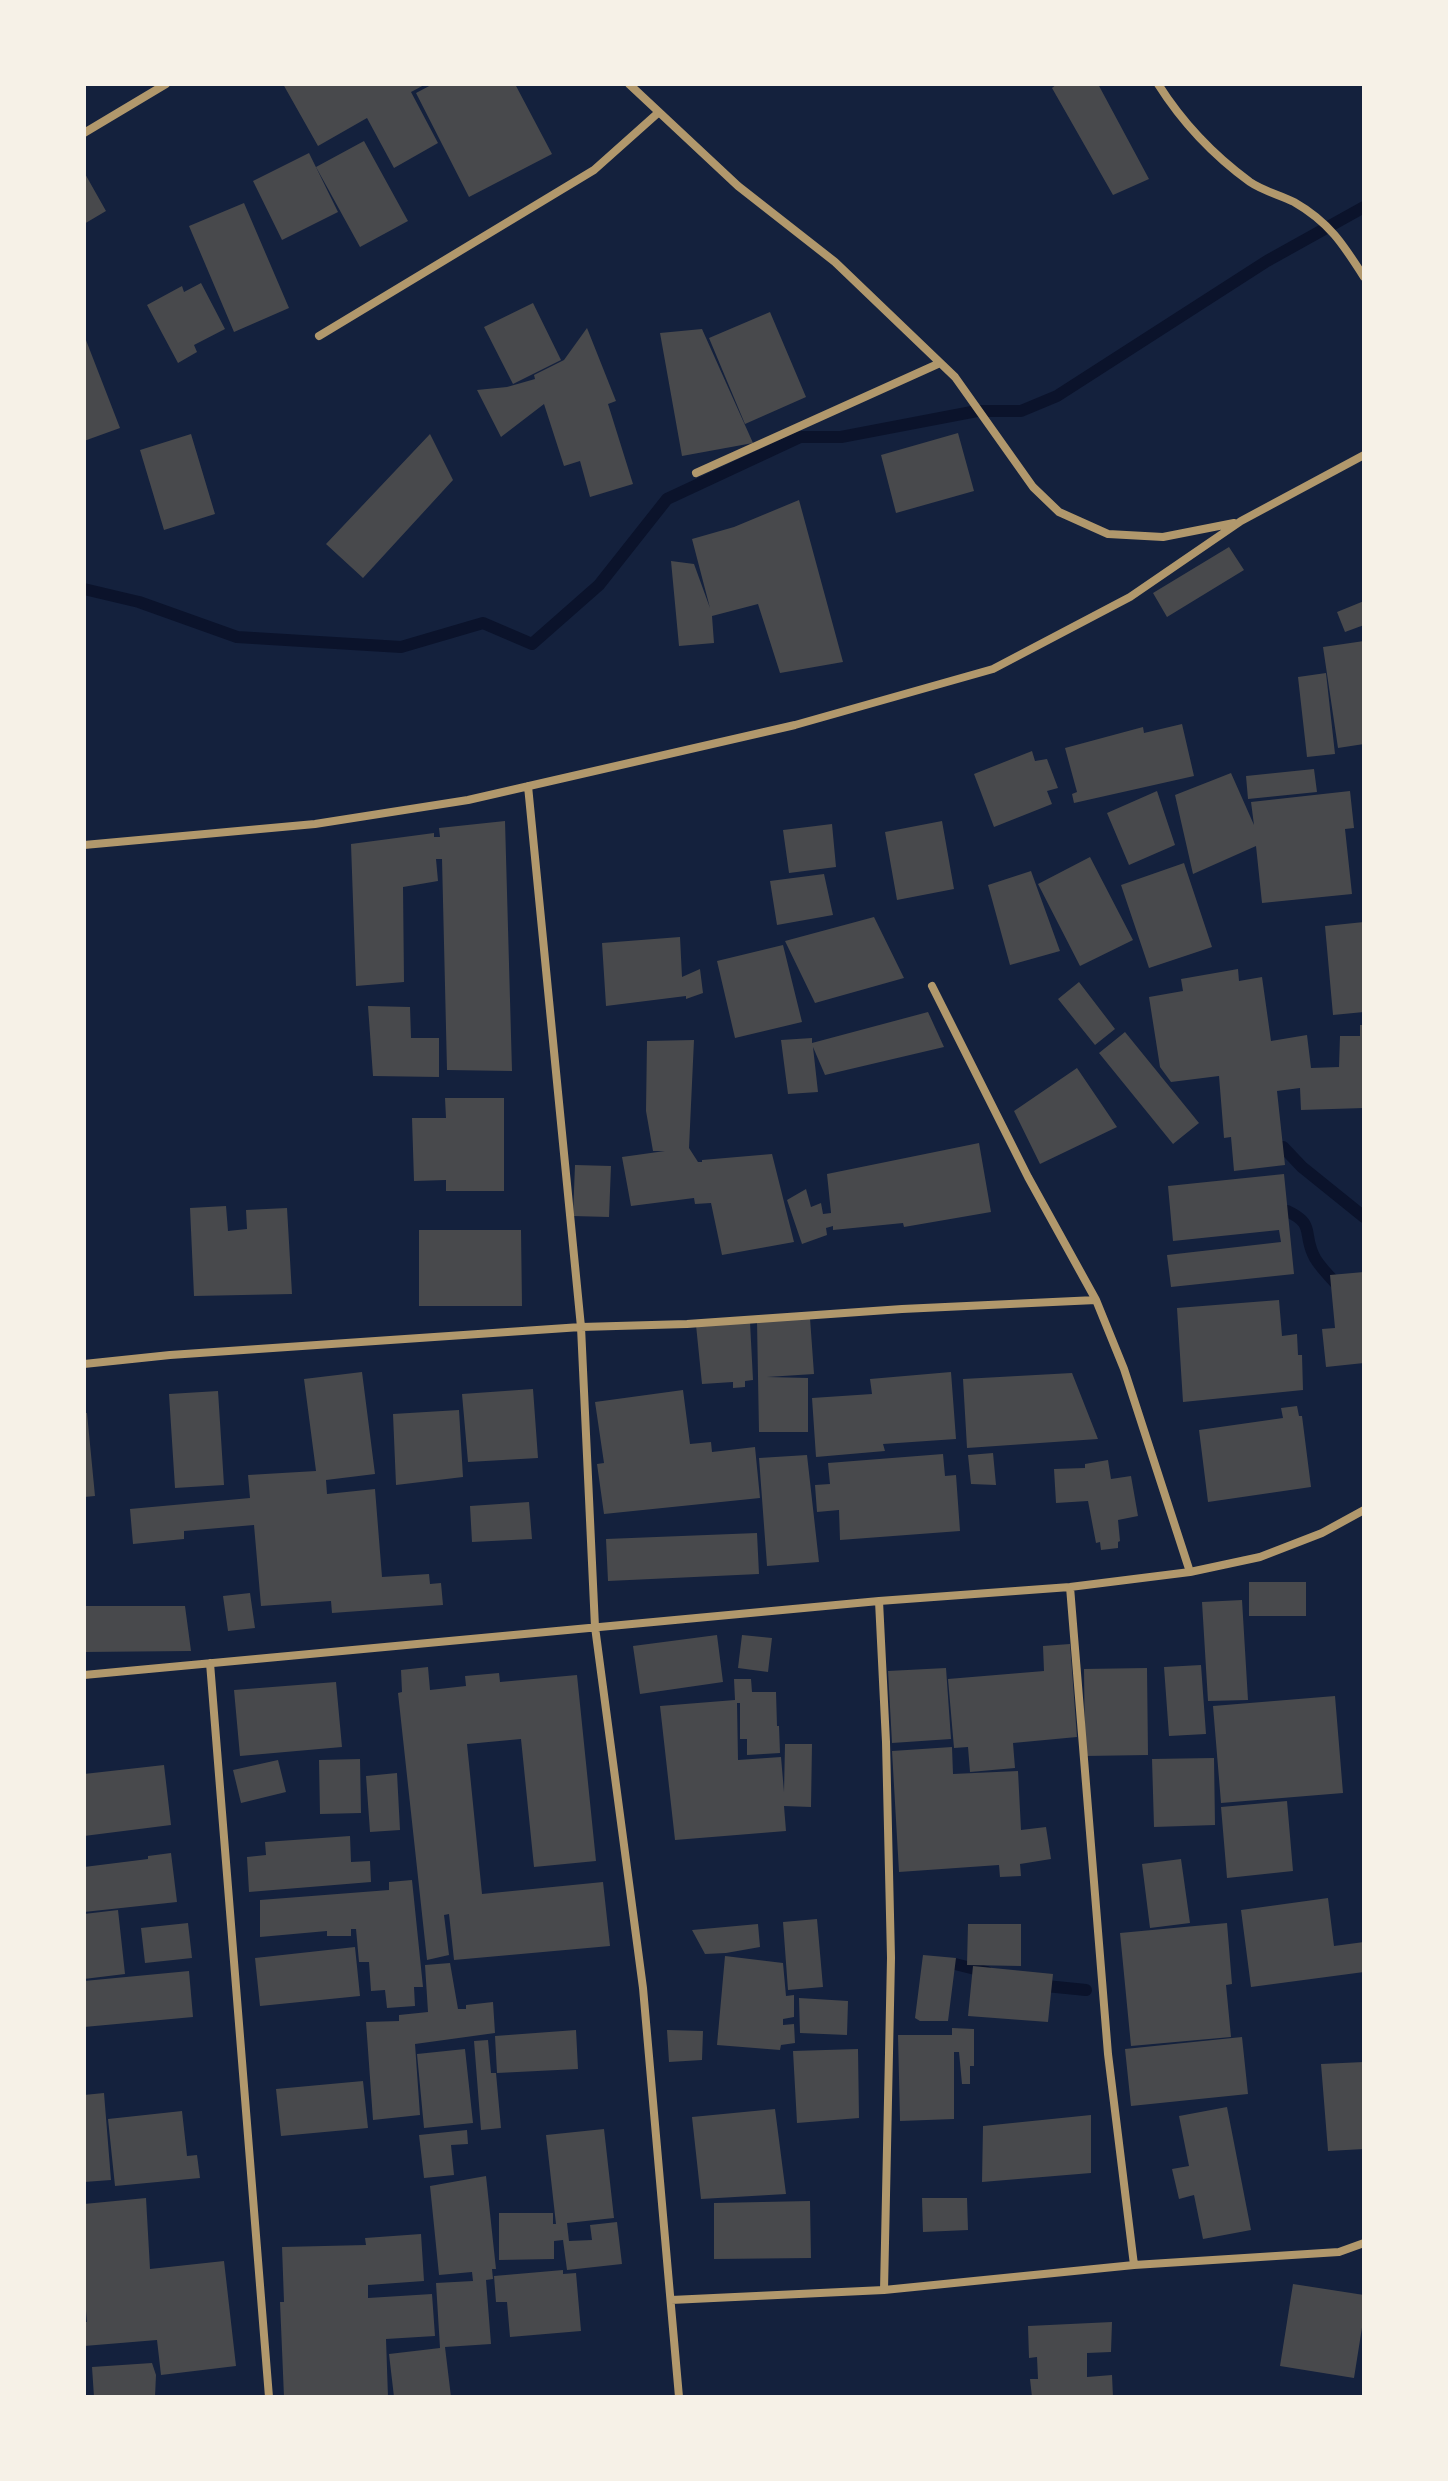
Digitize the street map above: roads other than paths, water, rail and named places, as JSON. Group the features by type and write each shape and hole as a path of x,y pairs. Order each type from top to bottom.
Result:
{"street":[{"path":"84,133 166,84"},
{"path":"629,84 738,186 835,262 955,377 1033,487 1059,512 1108,534 1136,536 1163,537 1241,521"},
{"path":"1158,84 1174,109 1216,154 1252,184 1319,217 1347,250 1364,277"},
{"path":"319,336 594,170 659,112"},
{"path":"696,473 940,363"},
{"path":"84,845 315,824 468,800 795,725 993,669 1130,597 1241,521 1364,455"},
{"path":"528,786 581,1327 595,1627 643,1988 679,2397"},
{"path":"932,986 1028,1177 1096,1300 1124,1369 1190,1572"},
{"path":"84,1364 170,1355 581,1327 687,1324 1096,1300"},
{"path":"84,1675 879,1601 1070,1587 1190,1572 1260,1557 1322,1533 1364,1510"},
{"path":"1070,1587 1108,2054 1134,2265"},
{"path":"879,1601 891,1958 884,2290"},
{"path":"210,1663 269,2397"},
{"path":"671,2300 884,2290 1134,2265 1339,2252 1364,2243"}],"waterway":[{"path":"84,589 139,602 237,637 401,647 483,623 532,644 599,585 667,499 800,437 841,437 977,411 1021,411 1057,396 1267,261 1364,207"},
{"path":"1283,1147 1302,1167 1364,1217"},
{"path":"1287,1211 1305,1225 1315,1258 1338,1286"},
{"path":"955,1964 987,1972"},
{"path":"1036,1985 1086,1990"}]}
